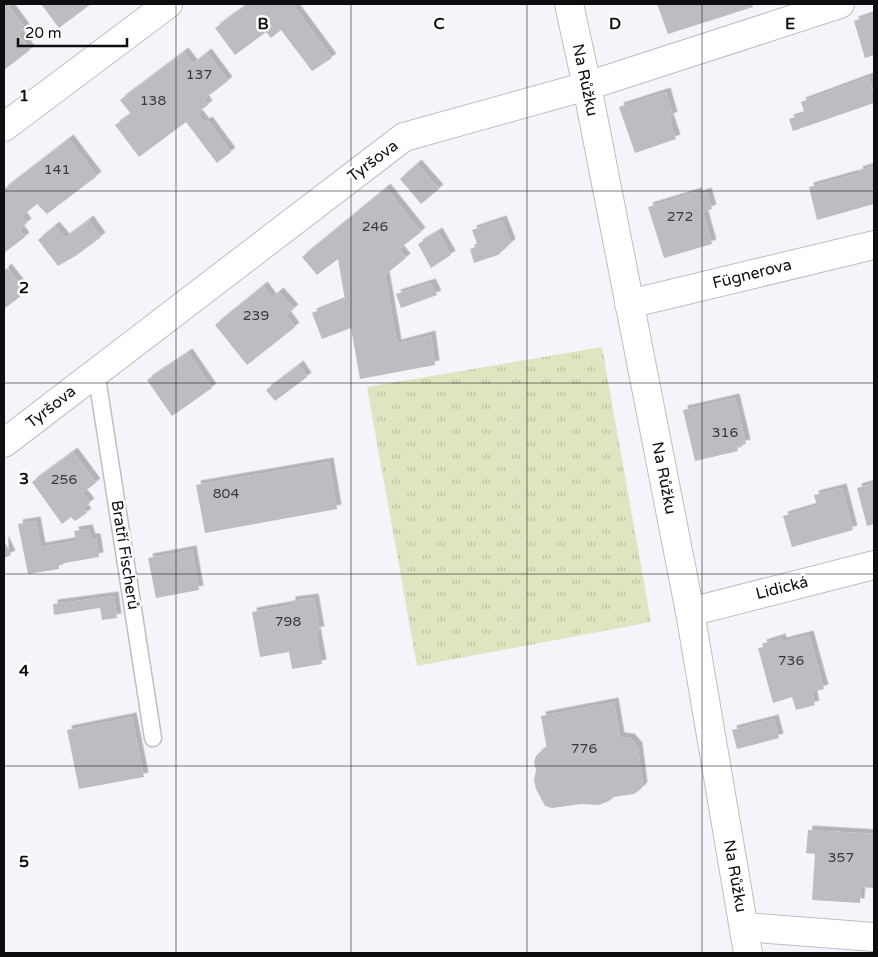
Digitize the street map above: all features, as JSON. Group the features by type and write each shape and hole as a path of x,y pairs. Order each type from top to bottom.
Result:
{"street":[{"path":"4,127 168,4"},
{"name":"Na Růžku","path":"569,4 587,86 690,612 748,953"},
{"name":"Tyršova","path":"4,443 404,137 587,86 840,4"},
{"name":"Fügnerova","path":"629,304 874,245"},
{"name":"Lidická","path":"690,612 874,564"},
{"path":"744,927 874,937"}],"lane":[{"name":"Bratří Fischerů","path":"96,371 153,738"}],"green space":[{"path":"602,347 651,622 417,666 367,387"}],"building":[{"path":"7,4 25,28 18,33 30,50 4,70 4,6"},
{"path":"41,4 91,4 59,28"},
{"path":"248,4 292,4 332,58 312,71 281,30 271,38 266,32 235,55 215,28"},
{"path":"657,4 752,4 753,7 668,34"},
{"path":"874,14 874,55 865,58 854,21"},
{"path":"184,52 193,64 207,53 228,81 204,99 208,105 197,113 205,123 208,121 231,152 217,163 186,122 139,157 115,125 131,114 120,100"},
{"path":"869,77 874,103 793,131 789,119 805,114 801,102"},
{"path":"666,92 673,116 669,118 676,139 635,153 619,107"},
{"path":"69,139 97,176 47,214 37,204 22,216 27,223 19,229 25,237 4,253 4,189"},
{"path":"417,164 439,189 421,204 400,179"},
{"path":"874,166 874,204 817,220 809,187 859,173 858,171"},
{"path":"386,188 421,232 399,249 406,258 385,275 397,344 431,335 435,365 360,379 351,328 322,339 312,313 345,300 338,259 317,275 302,257"},
{"path":"697,192 698,195 707,192 712,209 703,212 712,244 664,258 648,207"},
{"path":"89,220 101,237 77,255 58,266 38,240 55,226 65,238"},
{"path":"502,220 511,243 498,255 474,263 470,249 478,246 472,230"},
{"path":"438,232 451,255 431,268 418,244"},
{"path":"7,268 26,292 4,309 4,271"},
{"path":"431,283 437,295 401,308 396,294"},
{"path":"263,286 272,298 279,292 294,309 286,315 295,327 247,365 215,325"},
{"path":"188,353 212,388 172,416 147,380"},
{"path":"299,365 307,377 275,401 266,390"},
{"path":"735,398 746,444 737,446 738,451 695,461 683,410"},
{"path":"73,452 96,483 82,493 90,503 83,508 87,513 75,521 71,517 62,524 32,482"},
{"path":"329,462 337,509 205,533 196,485"},
{"path":"874,483 874,524 867,526 857,488"},
{"path":"842,488 853,530 792,547 783,516 817,506 814,495"},
{"path":"36,521 41,547 76,541 74,531 88,529 91,538 96,538 99,557 59,564 59,569 28,574 18,524"},
{"path":"4,540 11,555 4,558"},
{"path":"192,550 199,590 156,598 148,558"},
{"path":"114,596 117,618 102,620 100,608 54,615 53,604"},
{"path":"314,598 320,631 316,631 322,664 292,669 289,652 260,657 252,612 291,605 291,601"},
{"path":"809,635 824,689 812,692 815,705 796,710 792,697 773,703 758,648 763,647 762,644 781,638 782,642"},
{"path":"614,702 620,737 630,738 638,747 643,786 634,794 614,797 599,805 581,804 552,808 545,806 536,789 534,780 536,756 540,752 547,750 541,716"},
{"path":"132,717 144,777 79,789 67,730"},
{"path":"774,719 779,738 737,749 732,730"},
{"path":"808,830 874,834 873,888 861,887 860,903 812,900 815,854 806,853"}]}
